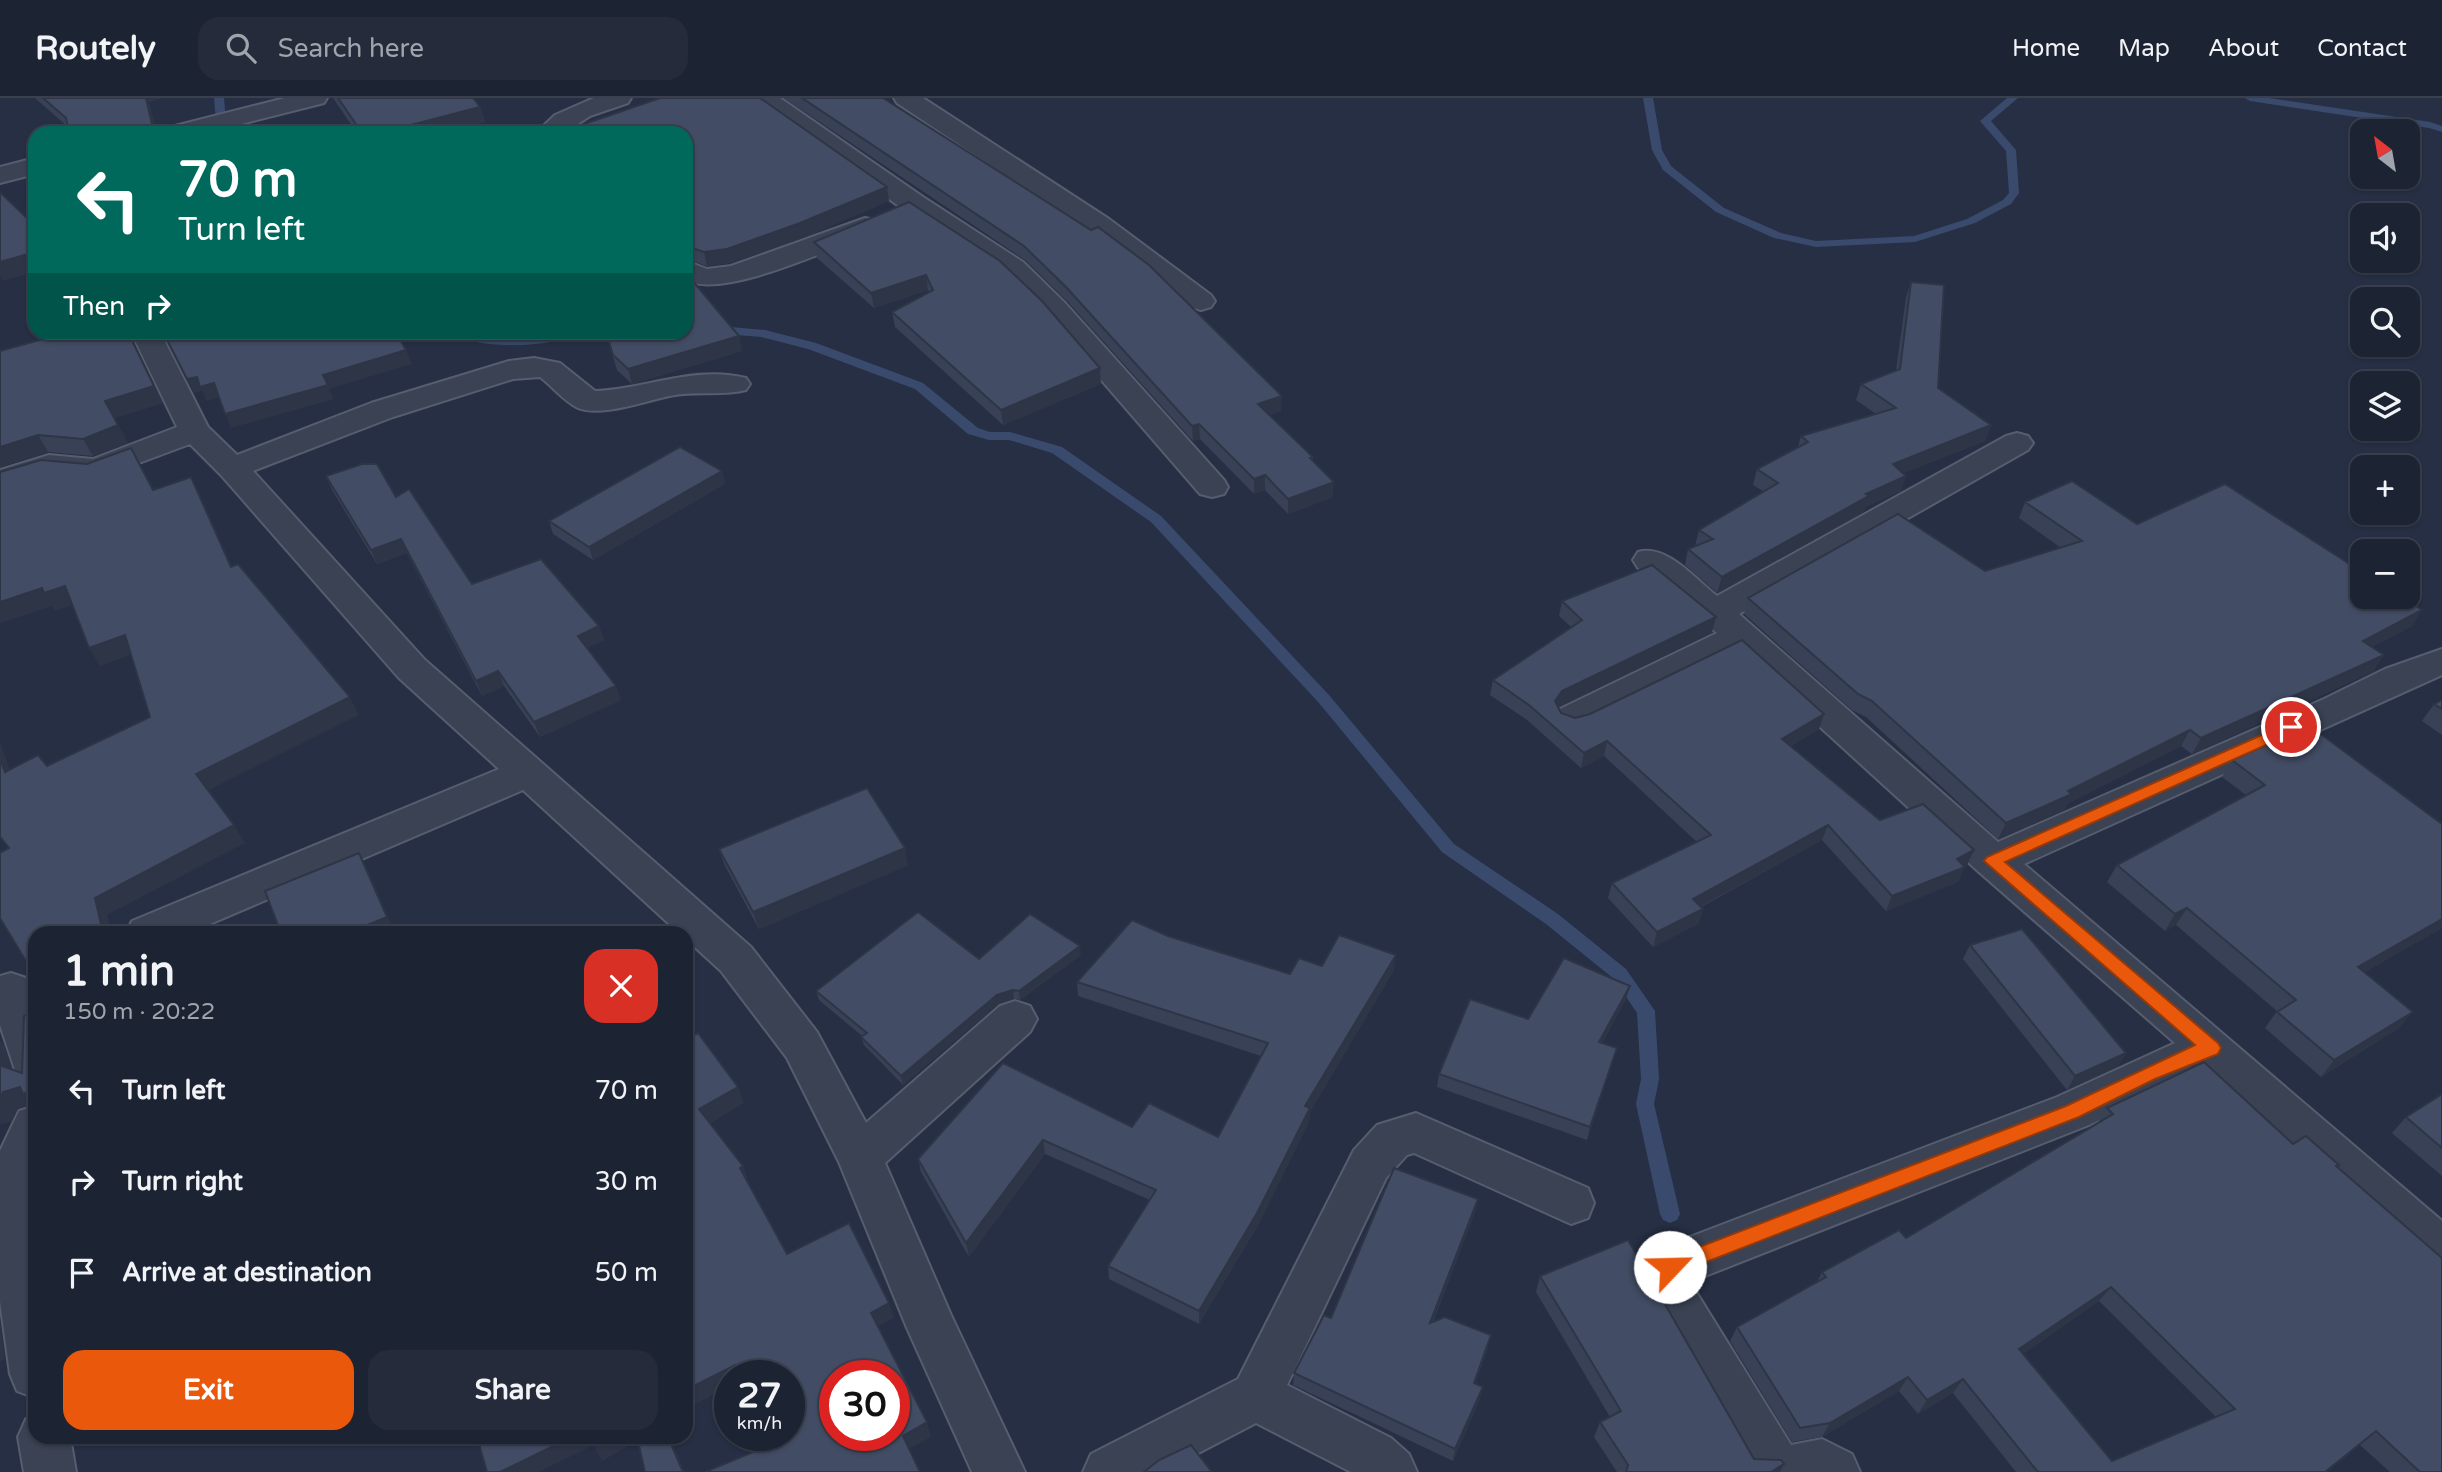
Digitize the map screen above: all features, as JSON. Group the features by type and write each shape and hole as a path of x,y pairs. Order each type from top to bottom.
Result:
{"street":[{"path":"205,126 315,98"},
{"path":"556,126 587,108 619,98"},
{"path":"764,98 1021,276 1055,309 1212,487"},
{"path":"914,99 1099,225 1201,301"},
{"path":"693,273 703,278 736,274 814,247 913,203"},
{"path":"149,340 195,431 232,468 412,669 736,959 802,1045 860,1157 932,1328 999,1472"},
{"path":"232,468 382,410 509,370 534,367 549,369 588,401 610,400 678,384 736,384"},
{"path":"0,481 48,465 96,469 195,431"},
{"path":"1573,718 2017,443"},
{"path":"1650,560 1729,623 1993,861 2212,1048 2442,1251"},
{"path":"1993,861 2337,708 2398,678 2442,661"},
{"path":"164,926 526,773"},
{"path":"12,983 28,1043"},
{"path":"860,1157 1015,1019"},
{"path":"1784,1472 1773,1463 1665,1286 1670,1267 2073,1111 2149,1074 2212,1048"},
{"path":"1110,1472 1256,1396 1370,1164 1392,1139 1416,1133 1571,1203"},
{"path":"28,1140 15,1168 9,1195 28,1326"},
{"path":"1256,1396 1373,1456 1391,1472"},
{"path":"45,1444 50,1472"},
{"path":"1790,1472 1822,1465 1834,1472"}],"building":[{"path":"43,98 146,98 152,126 68,126 66,118"},
{"path":"338,98 473,98 480,107 407,126 357,126"},
{"path":"660,98 760,98 887,187 800,223 727,249 704,252 693,248 693,126 578,126"},
{"path":"802,98 883,98 1091,230 1098,227 1149,265 1282,396 1258,404 1313,457 1310,458 1334,482 1288,499 1265,475 1254,479 1199,424 1192,426 1066,287 1024,246"},
{"path":"0,192 28,219 28,254 0,262"},
{"path":"909,202 1000,261 1042,301 1100,368 1001,410 892,312 933,290 926,275 871,293 814,242"},
{"path":"693,281 739,336 628,369 613,355 608,340 693,340"},
{"path":"1911,282 1944,285 1938,388 1991,425 1893,464 1906,476 1866,494 1869,496 1722,577 1688,549 1713,539 1699,530 1778,483 1757,469 1808,442 1801,436 1896,408 1861,384 1900,369"},
{"path":"39,340 132,340 154,386 105,401 118,425 83,439 38,435 0,447 0,351"},
{"path":"167,340 400,340 406,350 323,375 328,385 225,414 214,383 200,387 197,377 187,379"},
{"path":"680,447 722,471 589,547 549,521"},
{"path":"131,448 153,490 191,477 231,567 238,564 350,697 196,774 234,825 95,898 101,926 28,926 28,964 0,918 0,853 9,848 0,837 0,759 5,772 38,755 47,766 150,717 125,635 89,648 65,586 44,593 42,588 0,602 0,472 41,460 87,464"},
{"path":"362,464 377,464 396,497 409,489 472,584 541,559 599,626 578,636 616,686 534,722 498,671 476,681 401,539 371,550 326,476"},
{"path":"2072,481 2137,524 2225,484 2350,564 2350,609 2422,610 2363,641 2384,655 2201,738 2190,730 2068,791 2072,794 2006,823 1872,701 1858,694 1748,598 1898,514 1985,571 2082,541 2025,502"},
{"path":"1652,565 1716,617 1562,691 1555,701 1561,713 1575,718 1590,714 1742,640 1824,714 1782,739 1880,820 1923,804 1974,850 1957,859 1965,867 1892,896 1828,825 1693,899 1703,909 1657,932 1612,883 1711,835 1607,741 1584,753 1529,705 1493,680 1582,620 1562,601"},
{"path":"2442,700 2442,709 2434,704"},
{"path":"2310,726 2442,824 2442,919 2358,967 2413,1012 2334,1060 2277,1012 2296,1000 2187,908 2175,914 2117,865 2265,785 2232,760"},
{"path":"867,788 905,848 753,912 719,849"},
{"path":"359,853 387,917 365,926 278,926 265,891"},
{"path":"918,912 979,959 1030,914 1080,946 1019,991 997,995 901,1076 861,1037 867,1033 816,991"},
{"path":"1132,920 1168,936 1290,974 1299,958 1322,966 1339,935 1396,955 1305,1106 1310,1108 1257,1213 1199,1311 1108,1266 1156,1190 1043,1140 966,1243 918,1159 1003,1063 1132,1127 1149,1103 1218,1137 1268,1043 1077,982"},
{"path":"2022,929 2126,1053 2075,1076 1970,945"},
{"path":"1564,958 1630,986 1599,1042 1617,1048 1590,1127 1439,1074 1470,999 1528,1019"},
{"path":"28,1015 28,1092 23,1094 20,1087 3,1092 0,1098 0,1060 2,1066 22,1073 24,1016"},
{"path":"698,1033 738,1087 699,1109 743,1166 740,1168 787,1254 849,1223 889,1303 871,1313 895,1360 819,1360 819,1451 910,1451 920,1472 705,1472 755,1451 805,1451 805,1360 714,1360 714,1376 693,1386 693,1036"},
{"path":"2204,1062 2293,1144 2306,1136 2339,1165 2336,1166 2442,1258 2442,1472 2420,1472 2376,1431 2325,1472 2038,1472 1963,1379 1927,1400 1908,1377 1830,1423 1800,1428 1737,1327 1826,1277 1822,1272 1899,1230 1906,1238 2113,1114 2107,1108","holes":["2111,1287 2235,1409 2112,1461 2019,1349"]},
{"path":"2442,1094 2442,1148 2406,1117"},
{"path":"1394,1168 1478,1199 1430,1323 1445,1317 1491,1335 1474,1383 1483,1387 1455,1449 1294,1373 1324,1315 1331,1318"},
{"path":"1628,1240 1754,1459 1781,1460 1784,1464 1771,1472 1626,1472 1628,1465 1600,1422 1621,1411 1540,1276"},
{"path":"910,1389 927,1422 910,1432"},
{"path":"479,1444 558,1444 500,1472 487,1472"},
{"path":"639,1444 671,1444 683,1472 645,1472"},
{"path":"1191,1445 1212,1472 1144,1472 1159,1460"}],"waterway":[{"path":"219,98 221,126"},
{"path":"1648,98 1657,150 1667,168 1720,210 1778,236 1816,244 1915,239 1971,221 2007,202 2014,193 2011,150 1985,121 2013,98"},
{"path":"2250,98 2442,129"},
{"path":"693,328 761,333 812,346 919,386 973,431 989,436 1010,436 1057,450 1156,519 1324,699 1448,848 1552,919 1620,974 1646,1011 1650,1079 1645,1104 1670,1214"},
{"path":"485,340 531,340"}],"route":[{"path":"1670,1267 2073,1111 2149,1074 2212,1048 1993,861 2291,727"}]}
